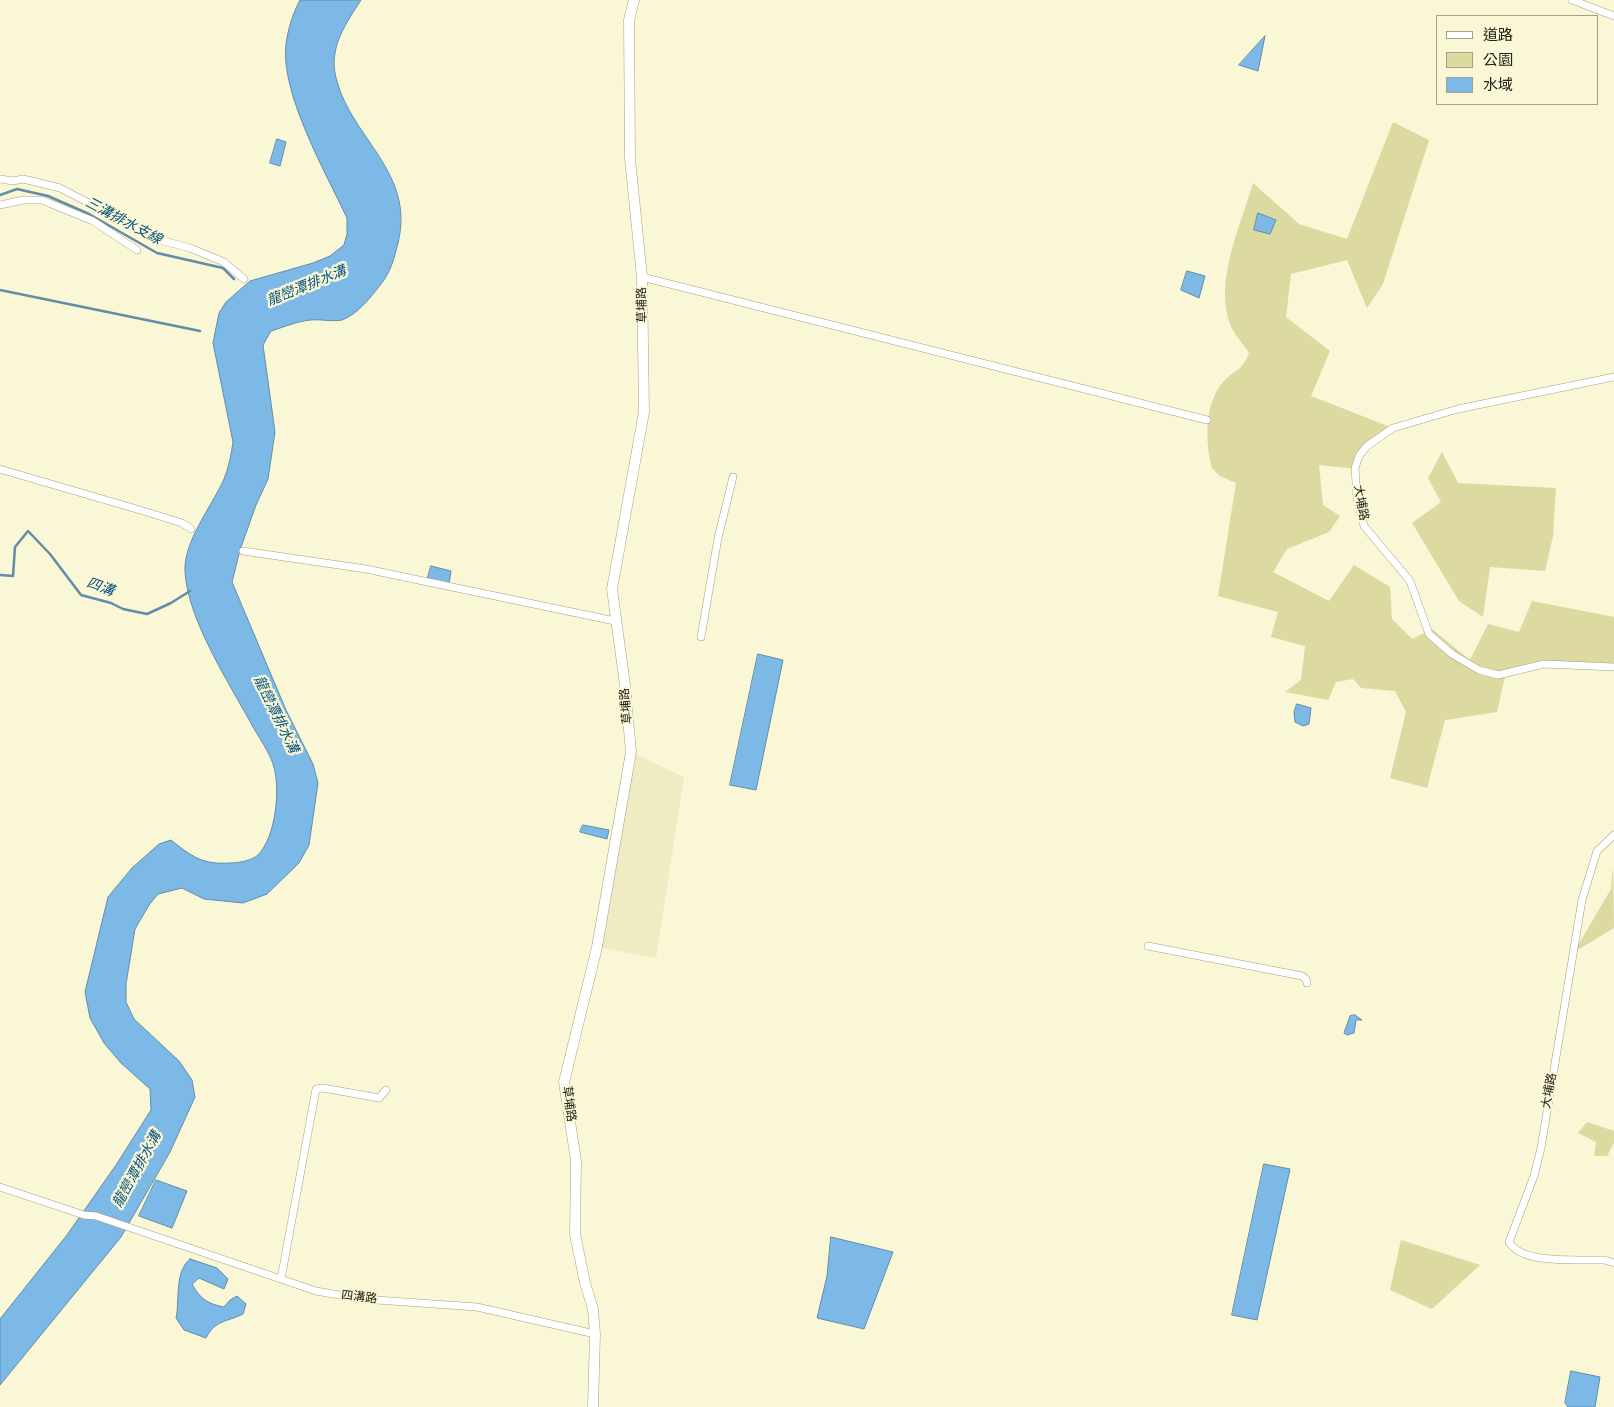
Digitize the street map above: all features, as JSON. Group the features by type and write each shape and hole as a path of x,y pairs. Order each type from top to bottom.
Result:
{"street":[{"name":"草埔路","path":"593,1407 595,1334 593,1309 585,1283 575,1234 576,1161 564,1082 597,947 630,768 631,752 625,685 612,589 644,412 642,277 630,159 629,20 634,0"},
{"path":"1572,0 1614,16"},
{"path":"0,179 13,181 23,179 60,188 160,240 190,248 224,262 244,279"},
{"path":"0,205 23,200 42,200 93,222 137,250"},
{"path":"642,277 1207,420"},
{"name":"大埔路","path":"1614,377 1458,409 1393,428 1367,446 1359,456 1355,468 1357,498 1364,526 1410,581 1429,634 1452,654 1479,670 1498,674 1544,664 1614,667"},
{"path":"0,468 182,523 191,529"},
{"path":"702,637 718,538 733,478"},
{"path":"243,551 366,570 615,621"},
{"name":"大埔路","path":"1614,835 1597,851 1582,900 1541,1148 1534,1176 1509,1242 1512,1248 1520,1254 1537,1258 1604,1260 1614,1263"},
{"path":"1148,946 1302,976 1307,984"},
{"path":"281,1279 316,1089 323,1088 379,1098 386,1090"},
{"name":"四溝路","path":"0,1187 84,1215 96,1216 316,1291 362,1300 477,1307 595,1334"}],"shaded area":[{"path":"631,752 684,777 656,958 597,947"}],"green space":[{"path":"1393,122 1429,140 1383,284 1367,308 1347,260 1291,274 1286,317 1330,351 1311,396 1393,428 1363,454 1358,469 1319,465 1323,505 1340,516 1329,532 1287,549 1273,572 1329,601 1354,565 1390,587 1392,619 1412,639 1432,629 1470,660 1488,624 1519,632 1532,601 1614,617 1614,666 1550,662 1506,672 1497,712 1445,720 1427,788 1390,778 1406,712 1395,691 1361,688 1353,679 1336,682 1328,700 1285,692 1301,680 1305,646 1271,637 1278,612 1218,596 1236,483 1220,476 1212,468 1207,435 1210,411 1217,390 1228,377 1241,367 1249,353 1230,324 1225,290 1231,253 1253,183 1299,224 1347,239"},
{"path":"1442,452 1458,483 1556,488 1553,536 1545,571 1490,567 1483,617 1459,601 1412,523 1441,502 1428,478"},
{"path":"1613,867 1614,928 1574,952 1611,889"},
{"path":"1587,1122 1614,1131 1614,1143 1607,1156 1594,1156 1596,1142 1578,1133"},
{"path":"1401,1240 1480,1265 1432,1309 1390,1290"}],"water":[{"name":"龍巒潭排水溝","path":"300,0 361,0 345,25 337,43 334,63 335,73 342,95 352,116 389,174 397,195 401,217 398,243 390,270 377,289 359,309 342,320 306,321 271,331 263,345 275,432 268,479 256,505 240,550 232,582 286,710 313,764 318,783 309,845 299,863 267,894 243,903 204,899 182,888 158,894 135,929 126,984 126,1002 134,1019 179,1061 192,1080 195,1097 170,1152 121,1237 0,1385 0,1319 67,1235 116,1165 151,1110 150,1089 121,1063 104,1043 90,1018 85,992 108,897 132,868 159,844 171,840 191,855 204,861 220,863 240,862 252,859 258,855 264,847 273,824 277,785 273,764 267,750 222,672 202,631 188,591 185,572 186,560 193,537 224,479 229,465 233,442 213,343 219,313 226,302 250,281 313,263 330,256 344,245 347,234 347,218 306,133 290,86 286,64 286,44 291,21"},
{"path":"1265,36 1258,71 1239,65"},
{"path":"277,139 286,142 280,166 270,163"},
{"path":"1258,213 1276,220 1270,234 1254,230"},
{"path":"1187,271 1205,276 1199,298 1181,290"},
{"path":"431,566 451,571 449,585 427,581"},
{"path":"758,654 783,660 756,790 730,785"},
{"path":"1297,704 1311,708 1309,724 1303,726 1295,722 1294,712"},
{"path":"583,825 609,830 607,839 580,832"},
{"path":"1355,1015 1362,1020 1356,1020 1354,1033 1347,1035 1344,1033 1350,1016"},
{"path":"1264,1164 1290,1169 1257,1320 1232,1315"},
{"path":"156,1180 187,1191 172,1228 139,1216"},
{"path":"831,1237 893,1252 864,1329 817,1318 827,1276"},
{"path":"190,1259 217,1268 228,1279 224,1289 199,1278 192,1284 198,1294 205,1300 224,1307 237,1296 246,1304 243,1314 217,1325 206,1338 184,1330 176,1318 178,1287 182,1271"},
{"path":"1571,1371 1600,1377 1595,1407 1568,1407 1565,1403"}],"waterway":[{"name":"三溝排水支線","path":"0,195 17,189 48,196 89,214 157,253 223,268 234,279"},
{"path":"0,290 200,331"},
{"name":"四溝","path":"0,575 13,576 15,547 28,531 50,554 81,595 111,603 123,609 147,614 171,603 190,591"}]}
